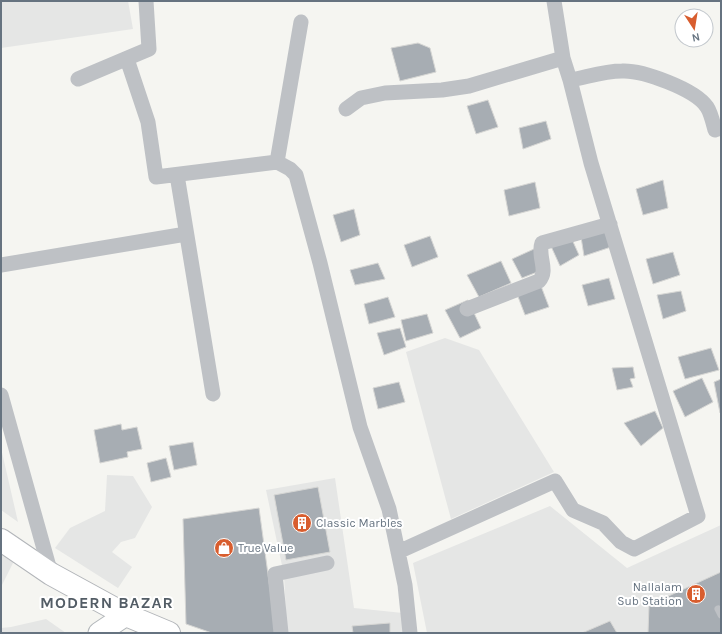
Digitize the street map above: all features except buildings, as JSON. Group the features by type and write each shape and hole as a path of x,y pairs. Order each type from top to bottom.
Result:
{"main road":[{"path":"1,540 51,574 126,615 169,633"},
{"path":"98,633 126,615"}],"street":[{"path":"78,79 149,49 146,1"},
{"path":"398,552 555,481 573,510 603,523 621,542 634,548 698,516 592,163 563,58 554,1"},
{"path":"277,162 301,22"},
{"path":"346,109 361,98 385,93 442,90 469,86 563,58"},
{"path":"126,59 148,122 156,177 277,162 290,168 296,175 320,263 360,427 389,509 405,585 410,633"},
{"path":"570,80 611,71 624,71 660,79 694,93 708,107 715,130 721,128"},
{"path":"177,175 213,394"},
{"path":"468,309 539,282 543,277 544,269 539,249 542,243 610,224"},
{"path":"1,265 186,234"},
{"path":"1,395 51,574"},
{"path":"281,633 275,574 327,563"}],"shaded area":[{"path":"1,1 128,1 133,29 1,48"},
{"path":"445,338 479,350 554,472 451,519 406,352"},
{"path":"1,448 18,522 1,510"},
{"path":"107,475 133,476 152,507 135,538 121,542 112,552 132,567 118,588 55,548 70,528 105,511"},
{"name":"Classic Marbles","path":"335,478 354,608 403,613 404,633 287,633 284,575 266,490"},
{"path":"550,506 627,568 721,525 721,633 427,633 413,563"},
{"path":"1,551 15,559 1,587"},
{"path":"46,619 66,633 1,633 1,628"}],"place":[{"name":"Classic Marbles","path":"302,523"},
{"name":"True Value","path":"224,548"},
{"name":"Nallalam Sub Station","path":"696,594"}],"district":[{"name":"MODERN BAZAR","path":"107,602"}]}
